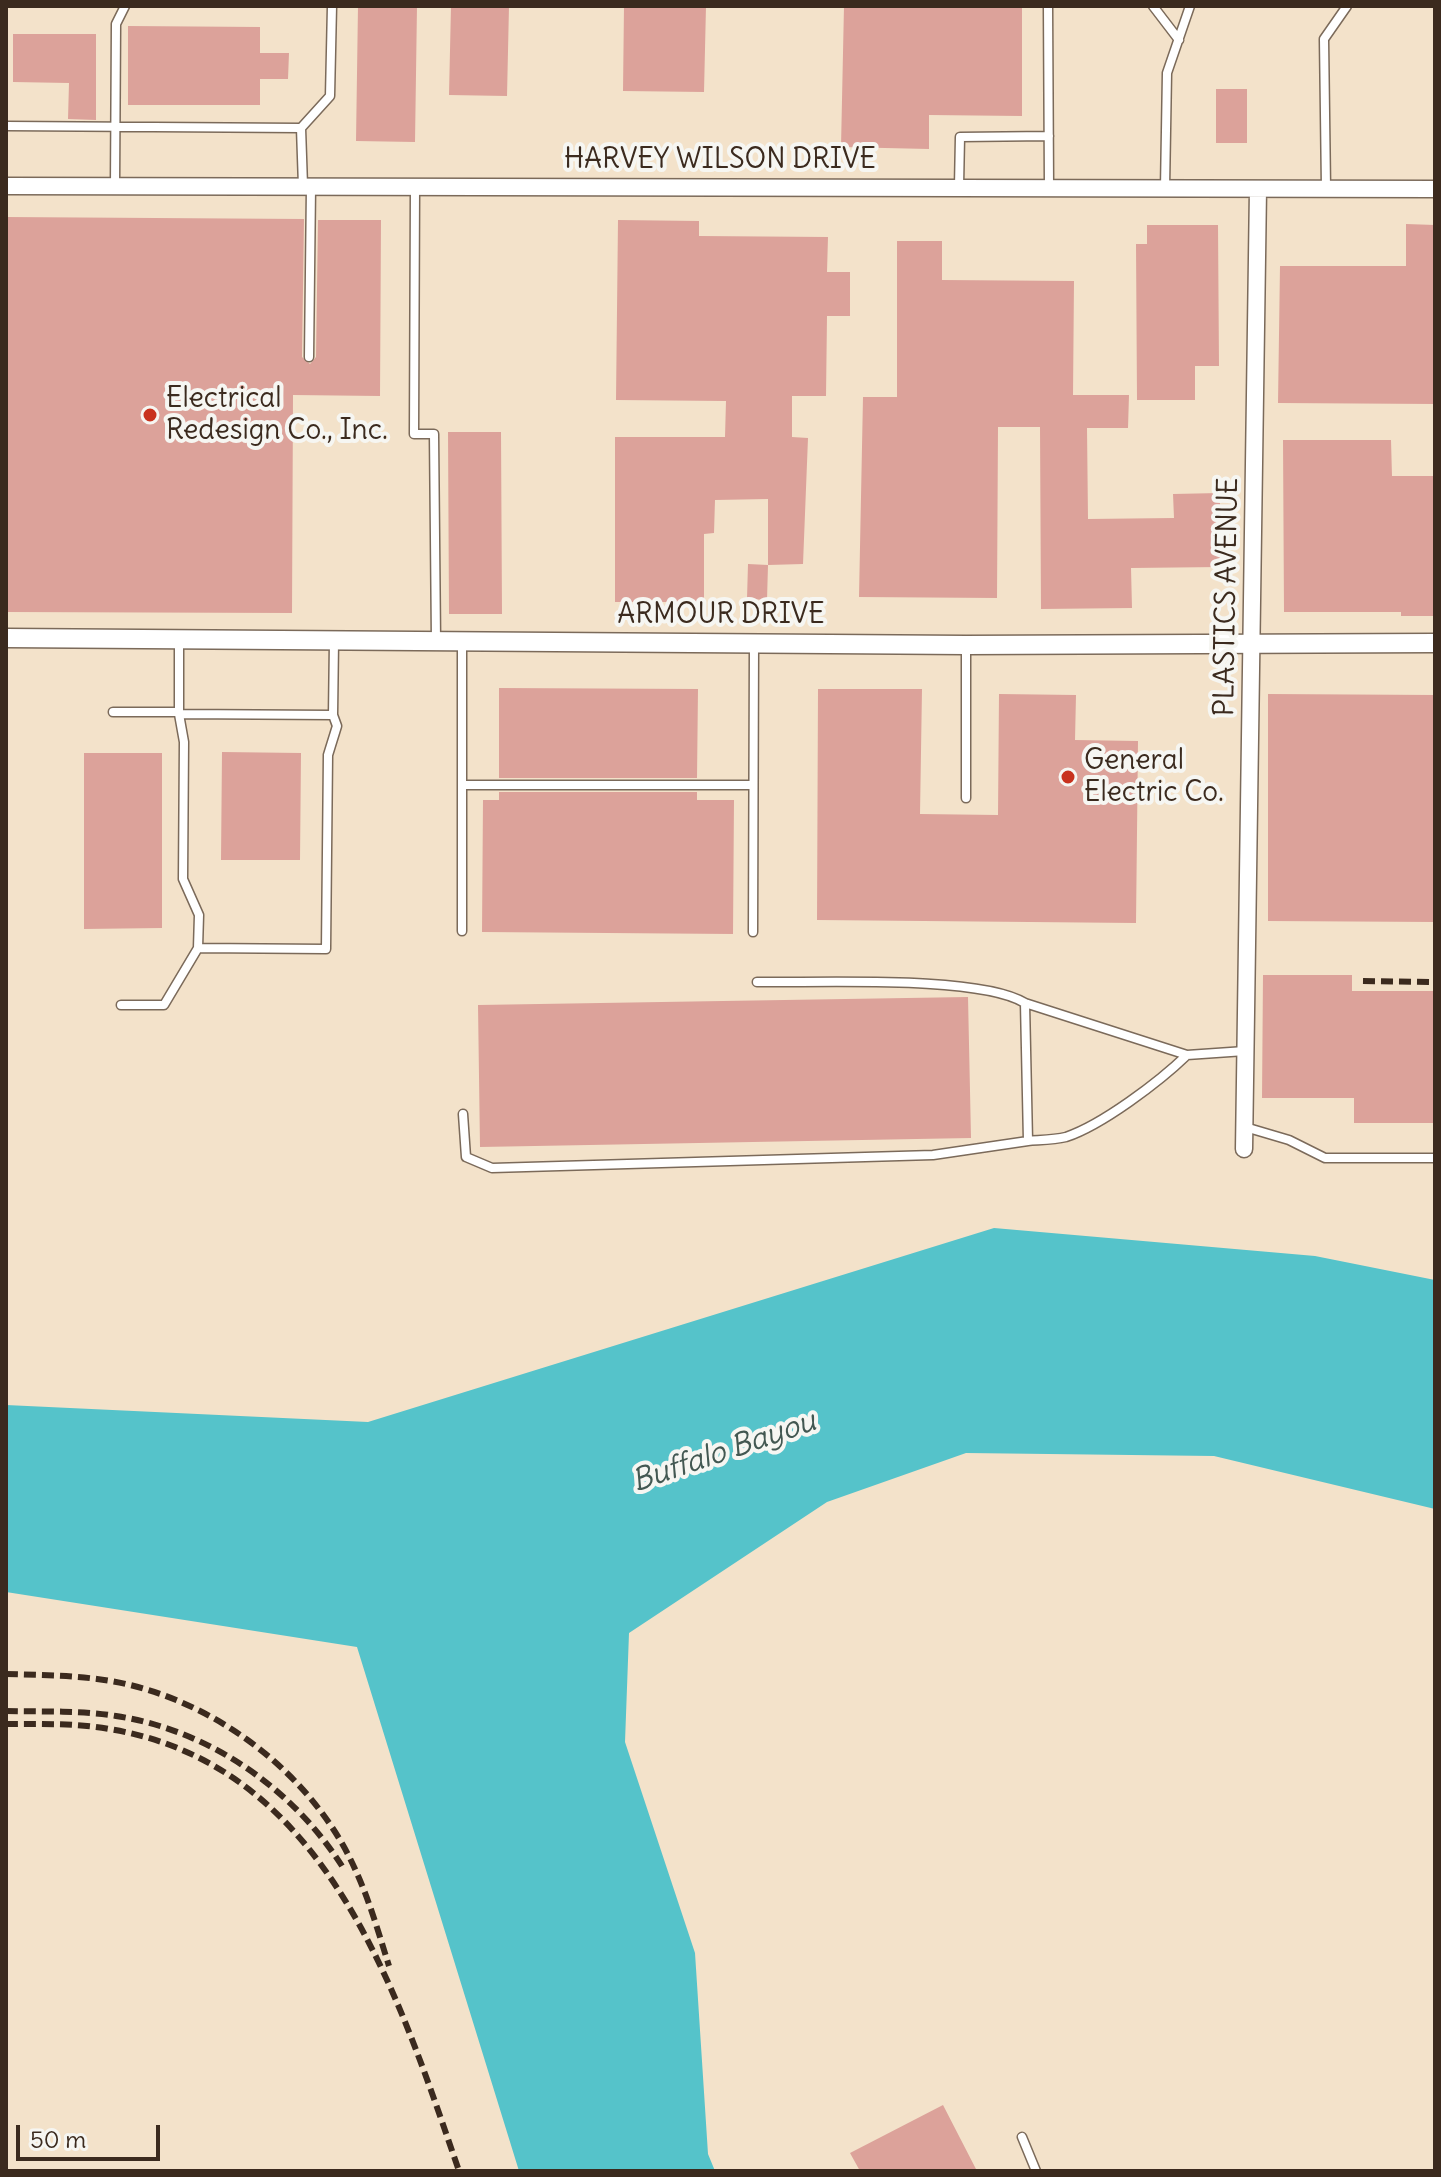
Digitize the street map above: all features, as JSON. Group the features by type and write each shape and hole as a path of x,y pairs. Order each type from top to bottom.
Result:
{"street":[{"name":"HARVEY WILSON DRIVE","path":"6,186 1435,189"},
{"name":"PLASTICS AVENUE","path":"1244,1149 1258,189"},
{"name":"ARMOUR DRIVE","path":"6,638 966,645 1435,643"}],"lane":[{"path":"115,186 116,24 125,6"},
{"path":"309,357 307,186 301,128 330,96 332,6"},
{"path":"1048,6 1049,187"},
{"path":"1153,6 1179,40"},
{"path":"1165,188 1167,73 1190,6"},
{"path":"1326,188 1324,39 1347,6"},
{"path":"6,126 301,128"},
{"path":"959,186 960,137 1049,136"},
{"path":"415,186 414,434 434,434 436,642"},
{"path":"121,1005 164,1005 198,948 199,915 183,879 184,742 179,713 179,640"},
{"path":"198,948 326,949 328,755 337,726 333,715 334,641"},
{"path":"462,642 462,931"},
{"path":"753,932 754,643"},
{"path":"966,645 966,798"},
{"path":"113,712 333,715"},
{"path":"462,785 753,785"},
{"path":"757,982 965,987 1015,996 1025,1003 1187,1055 1245,1051"},
{"path":"1025,1003 1028,1141"},
{"path":"463,1114 466,1157 492,1168 933,1155 1066,1137 1162,1080 1187,1055"},
{"path":"1244,1127 1289,1140 1325,1158 1435,1158"},
{"path":"1022,2137 1036,2171"}],"water":[{"name":"Buffalo Bayou","path":"994,1228 1315,1256 1435,1280 1435,1509 1214,1456 966,1453 827,1502 629,1633 625,1742 695,1953 708,2154 715,2171 519,2171 357,1647 6,1592 6,1405 368,1422"}],"building":[{"path":"358,6 417,6 415,142 356,141"},
{"path":"451,6 509,6 507,96 449,95"},
{"path":"624,6 706,6 704,92 623,91"},
{"path":"844,6 1022,6 1022,116 929,115 929,149 841,147"},
{"path":"128,26 260,27 260,53 289,53 288,79 260,79 260,105 128,105"},
{"path":"13,34 96,34 96,120 68,119 69,83 13,82"},
{"path":"1216,89 1247,89 1247,143 1216,143"},
{"name":"Electrical Redesign Co., Inc.","path":"6,217 304,219 302,357 310,364 316,357 318,220 381,220 380,396 293,395 292,613 6,612"},
{"path":"618,220 699,221 699,236 828,237 827,272 850,272 850,316 827,316 826,396 792,396 792,437 808,438 803,564 768,565 768,499 715,500 714,533 704,534 704,602 615,602 615,437 725,437 726,401 616,400"},
{"path":"1406,224 1435,225 1435,404 1278,403 1280,266 1406,266"},
{"path":"1147,225 1218,225 1219,366 1195,366 1195,400 1137,400 1136,244 1147,244"},
{"path":"897,241 942,241 942,280 1074,281 1073,395 1129,395 1128,428 1087,428 1088,519 1174,518 1173,494 1220,493 1220,567 1131,568 1132,608 1041,609 1040,427 998,427 997,598 859,597 863,397 897,397"},
{"path":"448,432 501,432 502,614 449,614"},
{"path":"1283,440 1391,440 1392,476 1435,476 1435,616 1401,616 1401,612 1284,612"},
{"path":"748,564 768,565 767,600 747,599"},
{"path":"499,688 698,689 697,778 499,778"},
{"name":"General Electric Co.","path":"818,689 922,689 920,814 998,815 999,694 1076,695 1075,740 1138,741 1136,923 817,920"},
{"path":"1268,694 1435,695 1435,922 1268,921"},
{"path":"222,752 301,753 300,860 221,860"},
{"path":"84,753 162,753 162,928 84,929"},
{"path":"499,792 697,792 697,800 734,800 733,934 482,932 483,800 499,800"},
{"path":"1263,975 1352,975 1352,991 1435,991 1435,1123 1354,1123 1354,1098 1262,1098"},
{"path":"968,997 971,1138 480,1147 478,1005"},
{"path":"943,2105 977,2171 860,2171 850,2153"}],"railway":[{"path":"1363,981 1435,982"},
{"path":"6,1674 97,1679 137,1687 177,1700 250,1742 283,1769 311,1799 336,1833 360,1880 389,1966"},
{"path":"6,1711 102,1714 150,1723 184,1734 245,1767 273,1788 299,1812 342,1866"},
{"path":"6,1724 96,1727 184,1751 247,1788 299,1837 342,1896 378,1961 409,2031 459,2171"}],"place":[{"name":"Electrical Redesign Co., Inc.","path":"150,415"},
{"name":"General Electric Co.","path":"1068,777"}]}
